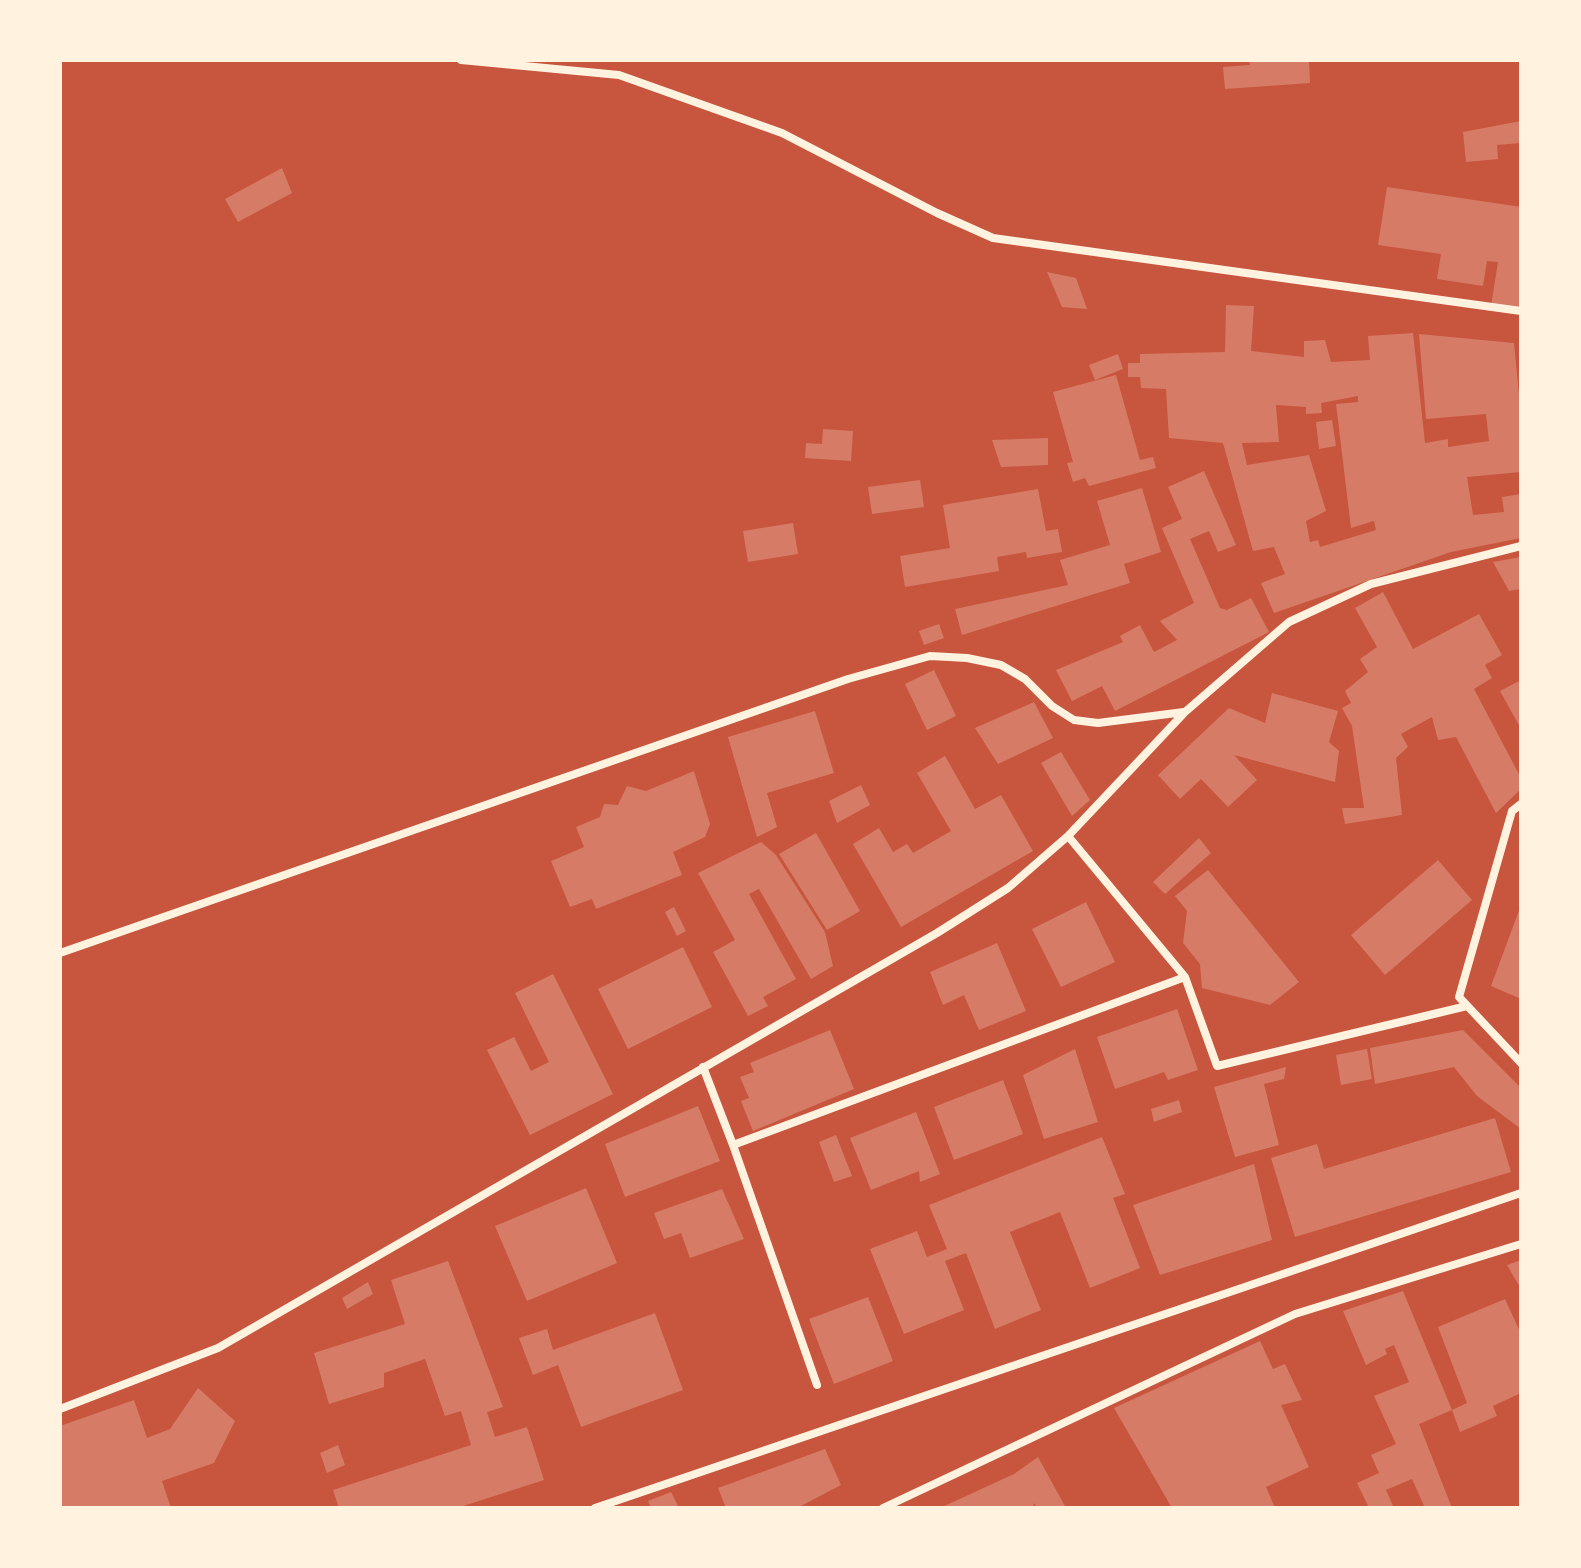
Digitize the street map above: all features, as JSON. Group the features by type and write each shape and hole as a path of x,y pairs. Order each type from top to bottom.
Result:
{"street":[{"path":"461,60 619,75 782,133 993,238 1521,311"},
{"path":"60,1409 218,1348 937,933 1008,888 1068,836 1185,712 1289,622 1371,584 1521,546"},
{"path":"60,953 848,679 930,656 967,658 1001,665 1025,679 1052,706 1074,720 1098,723 1185,712"},
{"path":"1521,804 1512,811 1459,997 1521,1063"},
{"path":"1068,836 1185,977 1217,1066 1467,1006"},
{"path":"733,1145 1185,977"},
{"path":"703,1067 817,1385"},
{"path":"595,1508 1521,1193"},
{"path":"883,1508 1295,1314 1521,1244"}],"building":[{"path":"1249,60 1309,60 1310,83 1225,89 1223,67 1250,65"},
{"path":"1521,121 1521,143 1497,145 1498,159 1466,162 1463,132"},
{"path":"282,168 292,193 238,222 225,199"},
{"path":"1387,187 1521,207 1521,310 1491,306 1498,262 1487,261 1483,286 1437,279 1441,254 1378,245"},
{"path":"1047,272 1076,278 1087,309 1062,307"},
{"path":"1226,305 1254,306 1251,351 1304,357 1304,341 1325,340 1331,362 1370,360 1368,336 1413,333 1425,443 1448,439 1448,447 1489,441 1486,414 1426,419 1419,334 1514,343 1521,416 1521,472 1467,477 1473,515 1504,512 1502,497 1521,494 1521,538 1451,552 1274,613 1261,583 1285,574 1274,547 1253,551 1223,443 1169,438 1166,389 1141,388 1140,377 1128,377 1128,363 1140,363 1140,354 1225,352","holes":["1358,396 1358,402 1336,404 1351,528 1374,521 1376,530 1320,547 1318,540 1310,542 1306,521 1326,511 1309,455 1247,465 1242,443 1279,442 1276,405 1306,407 1306,414 1322,413 1321,403"]},
{"path":"1118,354 1123,369 1095,380 1089,365"},
{"path":"1116,375 1140,460 1153,457 1156,468 1089,486 1085,478 1073,482 1067,463 1073,462 1053,392"},
{"path":"1332,420 1336,446 1319,449 1316,422"},
{"path":"823,429 853,431 851,461 805,458 806,443 822,444"},
{"path":"1048,438 1048,465 1001,467 992,440"},
{"path":"1204,471 1236,545 1218,552 1209,531 1190,539 1220,608 1227,610 1251,598 1269,632 1115,711 1102,686 1072,701 1056,670 1123,642 1120,636 1140,625 1154,652 1177,640 1160,621 1194,603 1162,528 1182,519 1168,487"},
{"path":"920,480 924,507 872,514 868,487"},
{"path":"1142,488 1161,552 1124,564 1130,583 962,635 955,609 1068,585 1060,560 1110,545 1097,501"},
{"path":"1038,489 1046,531 1058,529 1062,552 1027,558 1026,552 997,557 999,571 905,587 900,556 950,548 943,505"},
{"path":"793,523 798,554 748,562 743,531"},
{"path":"1521,557 1521,589 1509,591 1493,562"},
{"path":"1383,592 1413,649 1479,614 1502,655 1485,665 1492,678 1474,689 1521,778 1521,789 1496,813 1456,737 1438,740 1432,717 1401,734 1408,747 1396,758 1402,815 1345,824 1342,808 1364,808 1352,726 1342,708 1351,703 1345,691 1368,672 1360,659 1377,647 1355,608"},
{"path":"939,624 944,638 924,645 919,631"},
{"path":"934,670 956,716 927,730 905,684"},
{"path":"1521,680 1521,729 1500,691"},
{"path":"1272,693 1338,711 1329,742 1339,751 1335,782 1234,755 1257,780 1228,807 1201,779 1180,799 1158,775 1229,708 1265,723"},
{"path":"1034,702 1053,738 998,764 975,728"},
{"path":"815,711 834,773 767,793 777,827 757,837 728,737"},
{"path":"1061,752 1090,800 1072,816 1041,763"},
{"path":"945,756 975,809 1001,795 1033,851 901,927 853,844 879,828 893,852 907,844 913,853 951,831 917,773"},
{"path":"694,771 710,824 705,837 673,852 682,875 596,909 592,899 570,907 551,861 584,847 576,827 600,817 604,804 618,805 627,786 646,791"},
{"path":"861,785 870,805 837,823 829,801"},
{"path":"816,833 860,911 827,930 779,854"},
{"path":"1199,838 1211,853 1165,894 1153,882"},
{"path":"761,842 776,855 825,932 833,966 811,979 759,889 749,894 796,979 763,997 768,1006 748,1016 713,952 735,940 698,873"},
{"path":"1438,860 1472,900 1385,975 1351,935"},
{"path":"1208,870 1299,982 1270,1005 1202,988 1200,964 1183,943 1187,911 1175,896"},
{"path":"1086,902 1115,962 1061,987 1032,929"},
{"path":"1521,905 1521,999 1491,986"},
{"path":"674,907 686,931 677,936 665,912"},
{"path":"997,943 1026,1011 979,1030 964,995 943,1005 930,972"},
{"path":"683,947 712,1007 628,1049 598,989"},
{"path":"553,974 613,1094 530,1135 487,1050 514,1037 531,1071 549,1062 515,993"},
{"path":"1177,1009 1198,1070 1168,1080 1164,1072 1115,1089 1097,1037"},
{"path":"830,1030 854,1089 753,1131 741,1101 749,1098 740,1077 754,1072 750,1063"},
{"path":"1463,1030 1521,1088 1521,1129 1477,1096 1454,1067 1375,1084 1370,1048"},
{"path":"1075,1049 1098,1122 1044,1139 1023,1075"},
{"path":"1367,1049 1372,1079 1341,1085 1336,1055"},
{"path":"1286,1067 1284,1079 1264,1084 1279,1145 1235,1157 1214,1087"},
{"path":"1003,1080 1023,1134 954,1160 934,1107"},
{"path":"1179,1100 1182,1112 1154,1122 1151,1109"},
{"path":"698,1106 720,1161 625,1197 605,1144"},
{"path":"916,1112 940,1174 920,1182 919,1171 871,1190 850,1138"},
{"path":"1495,1118 1511,1172 1295,1237 1271,1158 1317,1144 1324,1169"},
{"path":"836,1135 852,1176 834,1182 819,1142"},
{"path":"1102,1137 1125,1194 1113,1198 1140,1268 1090,1288 1060,1212 1010,1232 1041,1310 995,1329 966,1253 945,1261 964,1310 904,1334 870,1249 917,1231 927,1257 947,1249 929,1205"},
{"path":"1254,1164 1272,1240 1160,1275 1133,1205"},
{"path":"586,1188 617,1263 527,1301 495,1226"},
{"path":"722,1189 744,1239 690,1258 681,1233 664,1239 654,1213"},
{"path":"1521,1260 1521,1289 1507,1265"},
{"path":"448,1261 503,1407 487,1412 495,1437 527,1427 544,1480 457,1508 339,1508 333,1490 471,1445 461,1411 445,1416 425,1359 384,1373 384,1387 329,1404 314,1353 405,1324 391,1280"},
{"path":"368,1282 373,1294 347,1309 342,1298"},
{"path":"1403,1291 1452,1410 1419,1424 1452,1508 1425,1508 1412,1479 1386,1490 1394,1508 1369,1508 1357,1483 1379,1473 1371,1455 1396,1444 1374,1396 1409,1382 1394,1345 1385,1349 1387,1354 1366,1365 1343,1311"},
{"path":"868,1297 893,1361 834,1384 809,1319"},
{"path":"1505,1299 1521,1334 1521,1393 1493,1406 1497,1416 1460,1432 1452,1410 1467,1403 1438,1327"},
{"path":"655,1313 683,1390 581,1427 558,1365 533,1375 519,1338 547,1329 553,1350"},
{"path":"1260,1341 1273,1369 1285,1364 1302,1400 1281,1405 1309,1467 1266,1487 1275,1508 1172,1508 1114,1408"},
{"path":"198,1388 235,1421 214,1463 162,1481 171,1508 60,1508 60,1426 134,1400 147,1438 170,1429"},
{"path":"338,1445 345,1465 327,1473 320,1453"},
{"path":"825,1449 841,1485 797,1508 726,1508 718,1488"},
{"path":"1038,1457 1066,1508 1037,1508 1034,1503 1033,1508 940,1508 1014,1474"},
{"path":"671,1492 679,1508 651,1508 648,1501"}]}
